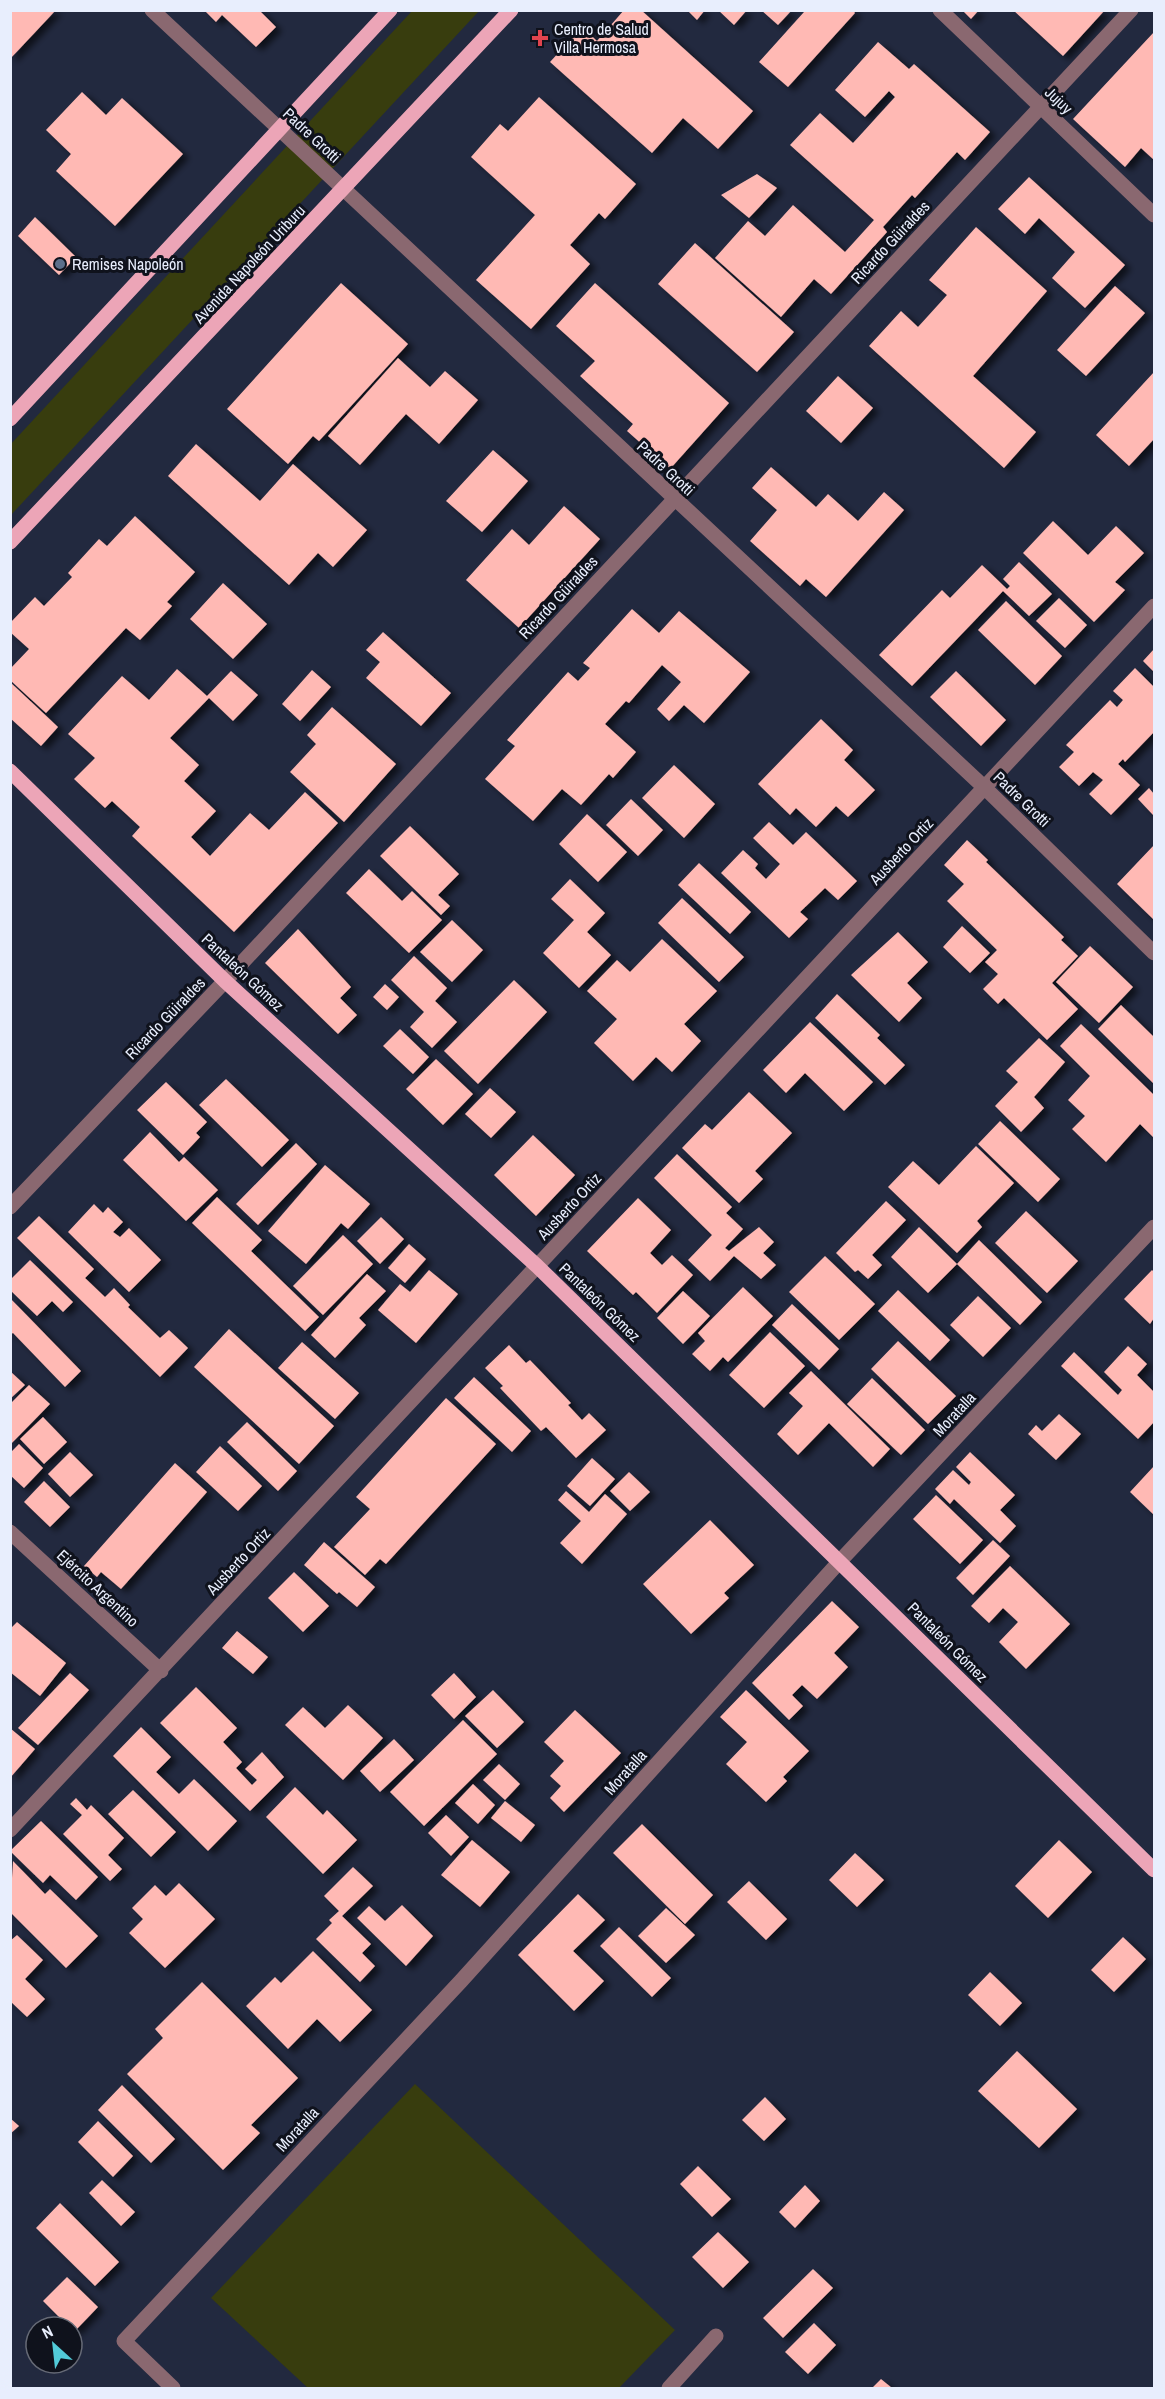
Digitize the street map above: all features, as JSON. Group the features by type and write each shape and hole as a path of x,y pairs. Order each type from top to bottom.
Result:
{"main road":[{"path":"10,420 390,10"},
{"name":"Avenida Napoleón Uriburu","path":"10,542 344,190 511,10"},
{"name":"Pantaleón Gómez","path":"10,771 225,981 537,1266 1155,1870"}],"street":[{"name":"Padre Grotti","path":"152,10 985,788 1155,953"},
{"name":"Jujuy","path":"940,10 1155,215"},
{"name":"Ricardo Güiraldes","path":"10,1207 225,981 1131,10"},
{"name":"Ausberto Ortiz","path":"10,1830 1155,606"},
{"name":"Moratalla","path":"173,2388 124,2341 461,1981 840,1561 1155,1227"},
{"name":"Ejército Argentino","path":"10,1532 161,1671"},
{"path":"669,2388 716,2336"}],"green space":[{"path":"412,11 479,11 11,515 10,445"},
{"path":"415,2084 675,2330 619,2388 308,2388 211,2298"}],"building":[{"path":"10,10 56,10 10,59"},
{"path":"204,10 259,10 276,27 256,47 222,15 216,22"},
{"path":"624,10 641,10 753,111 718,149 683,118 652,153 550,62 582,27 597,41"},
{"path":"687,10 705,10 697,20"},
{"path":"718,10 747,10 734,25"},
{"path":"761,10 792,10 778,25"},
{"path":"801,10 853,10 855,13 788,87 759,62 804,12"},
{"path":"962,10 979,10 971,19"},
{"path":"1013,10 1105,10 1063,56"},
{"path":"1154,32 1154,160 1141,148 1125,167 1073,119"},
{"path":"878,42 909,69 914,64 990,132 965,160 957,152 915,198 912,195 883,227 887,232 831,294 814,279 781,317 715,258 748,221 765,236 793,205 845,252 874,220 790,145 820,113 853,143 895,97 889,91 865,117 835,90"},
{"path":"82,92 106,115 122,98 183,154 115,226 56,171 71,154 46,130"},
{"path":"539,97 636,184 605,219 599,213 570,245 590,264 531,329 476,280 535,215 471,157 500,124 508,131"},
{"path":"757,174 777,188 749,218 721,195"},
{"path":"1029,177 1125,265 1085,308 1052,278 1075,252 1039,218 1025,234 998,209"},
{"path":"35,217 76,257 59,275 18,236"},
{"path":"976,227 1047,291 973,376 1036,432 1004,468 869,346 901,311 918,327 947,295 929,280"},
{"path":"695,243 794,332 757,372 658,284"},
{"path":"341,283 408,344 319,441 313,436 288,464 227,409"},
{"path":"595,283 729,403 670,469 627,431 633,424 580,376 595,361 556,326"},
{"path":"1115,286 1145,313 1086,376 1057,350"},
{"path":"398,358 430,387 445,371 478,400 439,444 406,414 360,465 328,436"},
{"path":"1154,372 1154,439 1129,466 1096,435"},
{"path":"838,376 873,408 841,443 806,411"},
{"path":"196,444 260,501 293,464 367,530 333,567 318,553 289,585 168,476"},
{"path":"493,450 528,481 482,532 446,501"},
{"path":"771,467 816,507 828,494 858,521 884,492 904,510 826,597 806,579 800,586 750,541 777,510 752,488"},
{"path":"564,506 600,539 519,628 466,580 512,529 529,545"},
{"path":"135,516 195,572 167,602 172,606 140,640 126,628 46,713 10,680 10,669 29,649 10,632 10,623 35,597 44,606 72,577 68,573 99,539 107,546"},
{"path":"1053,521 1088,555 1116,526 1144,553 1115,582 1125,590 1094,622 1023,553"},
{"path":"1019,562 1052,594 1029,616 1003,591 912,686 879,655 942,590 950,598 982,565 1007,589 1010,586 1003,579"},
{"path":"223,583 267,624 233,659 190,619"},
{"path":"1059,598 1087,625 1065,648 1036,621"},
{"path":"1006,601 1062,656 1035,685 978,630"},
{"path":"632,609 659,633 679,611 750,672 704,723 684,705 669,721 657,709 681,682 662,665 629,703 626,701 605,724 636,752 613,778 609,774 581,805 562,789 533,821 485,779 515,746 507,740 568,672 578,681 590,668 583,663"},
{"path":"383,632 451,693 421,726 366,678 380,662 366,650"},
{"path":"1154,649 1154,672 1143,661"},
{"path":"1135,668 1154,687 1154,732 1125,762 1123,759 1118,764 1140,785 1111,815 1089,794 1103,780 1093,772 1079,786 1059,767 1074,752 1066,745 1110,700 1117,707 1123,700 1113,691"},
{"path":"177,669 207,696 231,671 258,695 233,721 209,698 170,738 199,765 184,781 216,811 191,837 210,856 250,813 269,830 305,792 338,823 234,932 132,836 140,827 112,801 105,808 74,779 95,758 68,734 122,676 149,700"},
{"path":"312,670 331,687 300,721 282,704"},
{"path":"956,671 1006,720 981,746 930,697"},
{"path":"10,682 58,727 41,746 10,718"},
{"path":"332,707 396,764 344,822 290,772 316,744 307,735"},
{"path":"821,719 853,750 844,760 875,790 848,817 836,806 816,827 796,808 790,815 758,784"},
{"path":"674,765 715,804 684,838 642,798"},
{"path":"1149,788 1154,794 1154,816 1138,799"},
{"path":"631,799 663,830 638,856 606,825"},
{"path":"587,814 627,852 598,882 559,844"},
{"path":"769,822 793,845 806,832 857,881 838,900 825,888 800,912 808,919 789,938 721,873 743,850 758,864 755,868 766,879 780,864 753,838"},
{"path":"410,826 459,874 438,895 450,906 441,915 380,856"},
{"path":"967,840 988,860 986,862 1064,937 1061,940 1078,956 1052,983 1078,1009 1047,1040 1004,998 998,1004 983,989 998,974 985,962 997,950 947,901 964,884 944,865"},
{"path":"1154,845 1154,918 1153,919 1117,884"},
{"path":"699,863 751,912 730,934 678,885"},
{"path":"369,869 402,901 412,891 442,920 409,953 346,893"},
{"path":"570,879 605,913 587,932 611,955 579,988 543,953 574,920 551,899"},
{"path":"682,898 744,957 719,982 658,923"},
{"path":"452,920 483,950 452,982 420,952"},
{"path":"962,926 990,953 970,973 943,947"},
{"path":"298,929 351,987 340,998 357,1015 338,1034 265,963"},
{"path":"898,932 928,962 907,983 922,998 899,1022 851,975"},
{"path":"662,939 717,991 684,1024 701,1041 672,1072 656,1057 633,1081 594,1043 617,1019 587,991 617,960 630,972"},
{"path":"1090,946 1133,987 1099,1023 1056,982"},
{"path":"414,956 447,988 435,1001 457,1022 432,1048 410,1027 424,1012 391,980"},
{"path":"514,980 547,1012 478,1084 444,1051"},
{"path":"385,984 399,997 387,1010 373,997"},
{"path":"837,994 880,1035 877,1038 905,1065 885,1085 815,1018"},
{"path":"1121,1005 1154,1037 1154,1084 1098,1029"},
{"path":"810,1022 873,1082 844,1111 805,1073 786,1093 763,1070"},
{"path":"1081,1024 1154,1095 1154,1138 1140,1124 1106,1162 1072,1129 1085,1116 1068,1100 1090,1076 1060,1046"},
{"path":"400,1029 429,1057 413,1074 383,1046"},
{"path":"1039,1038 1065,1062 1034,1097 1044,1108 1021,1132 995,1106 1018,1082 1006,1071"},
{"path":"436,1059 473,1094 443,1125 406,1089"},
{"path":"226,1079 289,1140 262,1167 199,1105"},
{"path":"166,1082 207,1122 196,1133 200,1137 183,1155 137,1110"},
{"path":"490,1088 516,1112 491,1138 465,1114"},
{"path":"749,1092 792,1133 755,1171 763,1179 739,1203 682,1148 705,1124 712,1130"},
{"path":"1000,1121 1060,1179 1038,1202 978,1144"},
{"path":"150,1132 179,1162 184,1157 218,1190 186,1221 123,1160"},
{"path":"533,1135 575,1175 536,1216 494,1175"},
{"path":"296,1143 317,1164 258,1225 236,1204"},
{"path":"976,1146 1014,1183 977,1221 982,1227 957,1253 888,1187 913,1161 939,1185"},
{"path":"677,1154 732,1207 726,1213 743,1229 725,1248 729,1251 759,1227 774,1242 763,1253 776,1265 761,1279 734,1256 710,1281 688,1260 712,1235 654,1178"},
{"path":"325,1165 370,1204 348,1229 341,1223 306,1264 268,1231"},
{"path":"217,1197 262,1240 251,1251 319,1317 305,1331 192,1223"},
{"path":"638,1198 671,1230 650,1253 662,1265 672,1255 693,1275 657,1313 636,1292 633,1295 587,1251"},
{"path":"886,1201 906,1220 872,1255 882,1265 868,1279 858,1270 855,1272 836,1253"},
{"path":"94,1204 103,1213 108,1207 123,1222 113,1232 120,1237 129,1228 161,1260 129,1292 68,1232"},
{"path":"1026,1211 1078,1261 1047,1293 995,1243"},
{"path":"39,1216 94,1269 85,1278 105,1297 114,1288 130,1305 128,1307 160,1338 169,1330 188,1348 160,1377 17,1238"},
{"path":"381,1217 404,1239 380,1264 357,1241"},
{"path":"919,1227 957,1264 928,1293 891,1257"},
{"path":"343,1235 373,1264 323,1315 293,1286"},
{"path":"979,1240 1042,1302 1020,1325 957,1264"},
{"path":"409,1244 426,1259 405,1283 388,1268"},
{"path":"825,1256 875,1304 839,1340 789,1292"},
{"path":"30,1260 73,1302 63,1312 52,1301 37,1316 10,1290 10,1280"},
{"path":"429,1270 458,1294 416,1343 378,1310 400,1284 410,1292"},
{"path":"1152,1270 1154,1272 1154,1318 1150,1324 1124,1299"},
{"path":"367,1274 386,1291 359,1318 366,1325 335,1358 311,1335"},
{"path":"743,1287 773,1316 728,1362 723,1357 710,1371 692,1354 705,1341 698,1333"},
{"path":"898,1290 950,1340 930,1361 878,1311"},
{"path":"683,1291 710,1316 683,1344 657,1318"},
{"path":"978,1296 1011,1328 983,1357 950,1325"},
{"path":"10,1298 81,1371 65,1387 13,1333 10,1335"},
{"path":"792,1304 839,1349 819,1370 772,1325"},
{"path":"229,1329 334,1426 299,1464 194,1367"},
{"path":"770,1332 805,1366 764,1408 729,1375"},
{"path":"898,1341 956,1396 928,1424 871,1369"},
{"path":"302,1342 359,1393 335,1419 278,1368"},
{"path":"509,1345 526,1363 530,1360 571,1403 568,1405 582,1420 589,1413 606,1430 576,1458 546,1427 541,1431 500,1388 503,1386 485,1368"},
{"path":"1128,1346 1147,1364 1137,1375 1154,1392 1154,1422 1138,1439 1061,1366 1074,1352 1118,1395 1122,1390 1104,1372"},
{"path":"10,1371 25,1385 10,1399"},
{"path":"811,1371 890,1449 873,1467 829,1423 798,1455 777,1434 803,1406 789,1393"},
{"path":"474,1377 531,1431 512,1452 454,1398"},
{"path":"872,1378 925,1430 901,1455 847,1404"},
{"path":"29,1385 50,1404 10,1445 10,1404"},
{"path":"446,1398 496,1444 386,1564 380,1559 365,1575 334,1547 370,1509 356,1497"},
{"path":"1059,1414 1081,1434 1056,1460 1028,1434 1036,1425 1042,1431"},
{"path":"43,1417 67,1442 44,1464 20,1439"},
{"path":"247,1422 297,1471 278,1491 227,1442"},
{"path":"19,1444 43,1468 24,1488 10,1475 10,1453"},
{"path":"220,1446 262,1486 238,1511 196,1472"},
{"path":"70,1452 93,1475 70,1497 48,1474"},
{"path":"970,1452 1015,1495 1000,1510 1016,1526 1000,1543 954,1499 950,1504 935,1489 953,1470 969,1485 971,1482 956,1467"},
{"path":"592,1458 615,1479 590,1506 567,1486"},
{"path":"175,1463 207,1492 121,1589 101,1572 97,1577 84,1566"},
{"path":"1154,1466 1154,1515 1130,1492"},
{"path":"629,1472 650,1492 630,1511 610,1491"},
{"path":"44,1481 70,1507 50,1527 24,1502"},
{"path":"566,1491 589,1512 605,1494 627,1514 582,1564 560,1543 581,1521 558,1500"},
{"path":"936,1495 983,1540 960,1564 913,1519"},
{"path":"710,1520 754,1565 724,1593 729,1598 691,1634 643,1584"},
{"path":"993,1540 1010,1556 973,1595 956,1578"},
{"path":"324,1542 375,1587 357,1607 339,1592 337,1594 304,1565"},
{"path":"1010,1566 1070,1624 1026,1669 999,1642 1018,1622 1003,1608 989,1623 971,1606"},
{"path":"294,1572 329,1606 303,1632 268,1598"},
{"path":"832,1601 859,1627 834,1653 848,1667 817,1699 802,1685 792,1695 803,1706 789,1720 752,1683"},
{"path":"17,1622 66,1663 40,1696 10,1672 10,1629"},
{"path":"237,1631 268,1657 253,1674 222,1648"},
{"path":"70,1673 89,1690 38,1745 18,1728"},
{"path":"454,1673 476,1697 454,1719 431,1695"},
{"path":"196,1687 237,1728 223,1742 242,1762 236,1768 252,1785 257,1780 245,1769 262,1752 284,1777 250,1811 160,1723"},
{"path":"493,1690 524,1722 497,1748 465,1716"},
{"path":"746,1690 809,1751 783,1777 787,1781 766,1802 726,1764 747,1742 720,1717"},
{"path":"348,1705 383,1738 343,1780 285,1725 303,1707 325,1728"},
{"path":"575,1710 621,1753 564,1812 550,1798 561,1786 550,1776 564,1761 544,1742"},
{"path":"463,1720 497,1754 424,1826 390,1792"},
{"path":"141,1727 171,1757 156,1772 179,1794 194,1779 237,1821 208,1851 113,1756"},
{"path":"10,1728 35,1749 10,1778"},
{"path":"394,1739 414,1760 380,1792 360,1771"},
{"path":"499,1764 520,1784 505,1800 483,1780"},
{"path":"473,1784 495,1805 478,1824 455,1803"},
{"path":"295,1787 323,1815 327,1810 357,1840 323,1874 266,1817"},
{"path":"133,1790 176,1832 151,1857 108,1814"},
{"path":"76,1798 87,1810 91,1805 124,1838 108,1855 122,1869 110,1881 63,1834 82,1815 70,1804"},
{"path":"505,1801 535,1825 521,1842 491,1818"},
{"path":"446,1815 469,1837 451,1856 428,1833"},
{"path":"41,1821 98,1877 76,1900 50,1875 43,1883 10,1851"},
{"path":"642,1824 713,1895 685,1924 613,1853"},
{"path":"472,1840 510,1872 480,1907 441,1875"},
{"path":"1059,1840 1092,1872 1048,1918 1015,1886"},
{"path":"855,1853 884,1880 857,1907 829,1880"},
{"path":"13,1861 45,1894 50,1889 98,1936 66,1968 10,1912"},
{"path":"353,1867 373,1886 342,1916 371,1944 362,1953 375,1966 360,1982 316,1939 332,1923 329,1920 339,1911 324,1896"},
{"path":"749,1881 787,1919 766,1940 727,1902"},
{"path":"179,1883 215,1919 165,1968 129,1933 143,1919 132,1908 155,1885 166,1896"},
{"path":"578,1894 605,1920 573,1951 604,1981 574,2011 518,1955"},
{"path":"402,1905 433,1936 406,1966 357,1918 369,1906 385,1921"},
{"path":"666,1908 695,1935 666,1963 638,1936"},
{"path":"619,1927 671,1978 652,1997 600,1946"},
{"path":"17,1935 43,1960 25,1979 45,1999 27,2017 10,2001 10,1941"},
{"path":"1123,1937 1146,1959 1114,1992 1091,1970"},
{"path":"313,1951 372,2010 340,2042 317,2019 288,2049 246,2006 275,1977 281,1983"},
{"path":"990,1972 1022,2003 1000,2026 968,1995"},
{"path":"202,1982 298,2078 251,2125 260,2133 223,2170 127,2074 163,2038 155,2029"},
{"path":"1017,2051 1077,2109 1039,2148 978,2091"},
{"path":"122,2085 175,2139 151,2163 98,2110"},
{"path":"765,2097 786,2119 764,2141 742,2120"},
{"path":"10,2118 19,2126 10,2134"},
{"path":"98,2121 133,2156 113,2177 78,2142"},
{"path":"698,2166 731,2199 712,2217 680,2184"},
{"path":"102,2180 135,2212 121,2226 89,2193"},
{"path":"805,2185 820,2201 795,2228 779,2212"},
{"path":"60,2203 119,2262 95,2286 36,2228"},
{"path":"718,2232 749,2262 723,2288 692,2257"},
{"path":"813,2269 833,2288 783,2338 763,2318"},
{"path":"67,2277 98,2307 84,2322 84,2315 57,2315 43,2301"},
{"path":"814,2323 836,2345 808,2374 785,2352"},
{"path":"881,2379 892,2388 872,2388"}],"place":[{"name":"Centro de Salud Villa Hermosa","path":"540,38"},
{"name":"Remises Napoleón","path":"60,264"}]}
